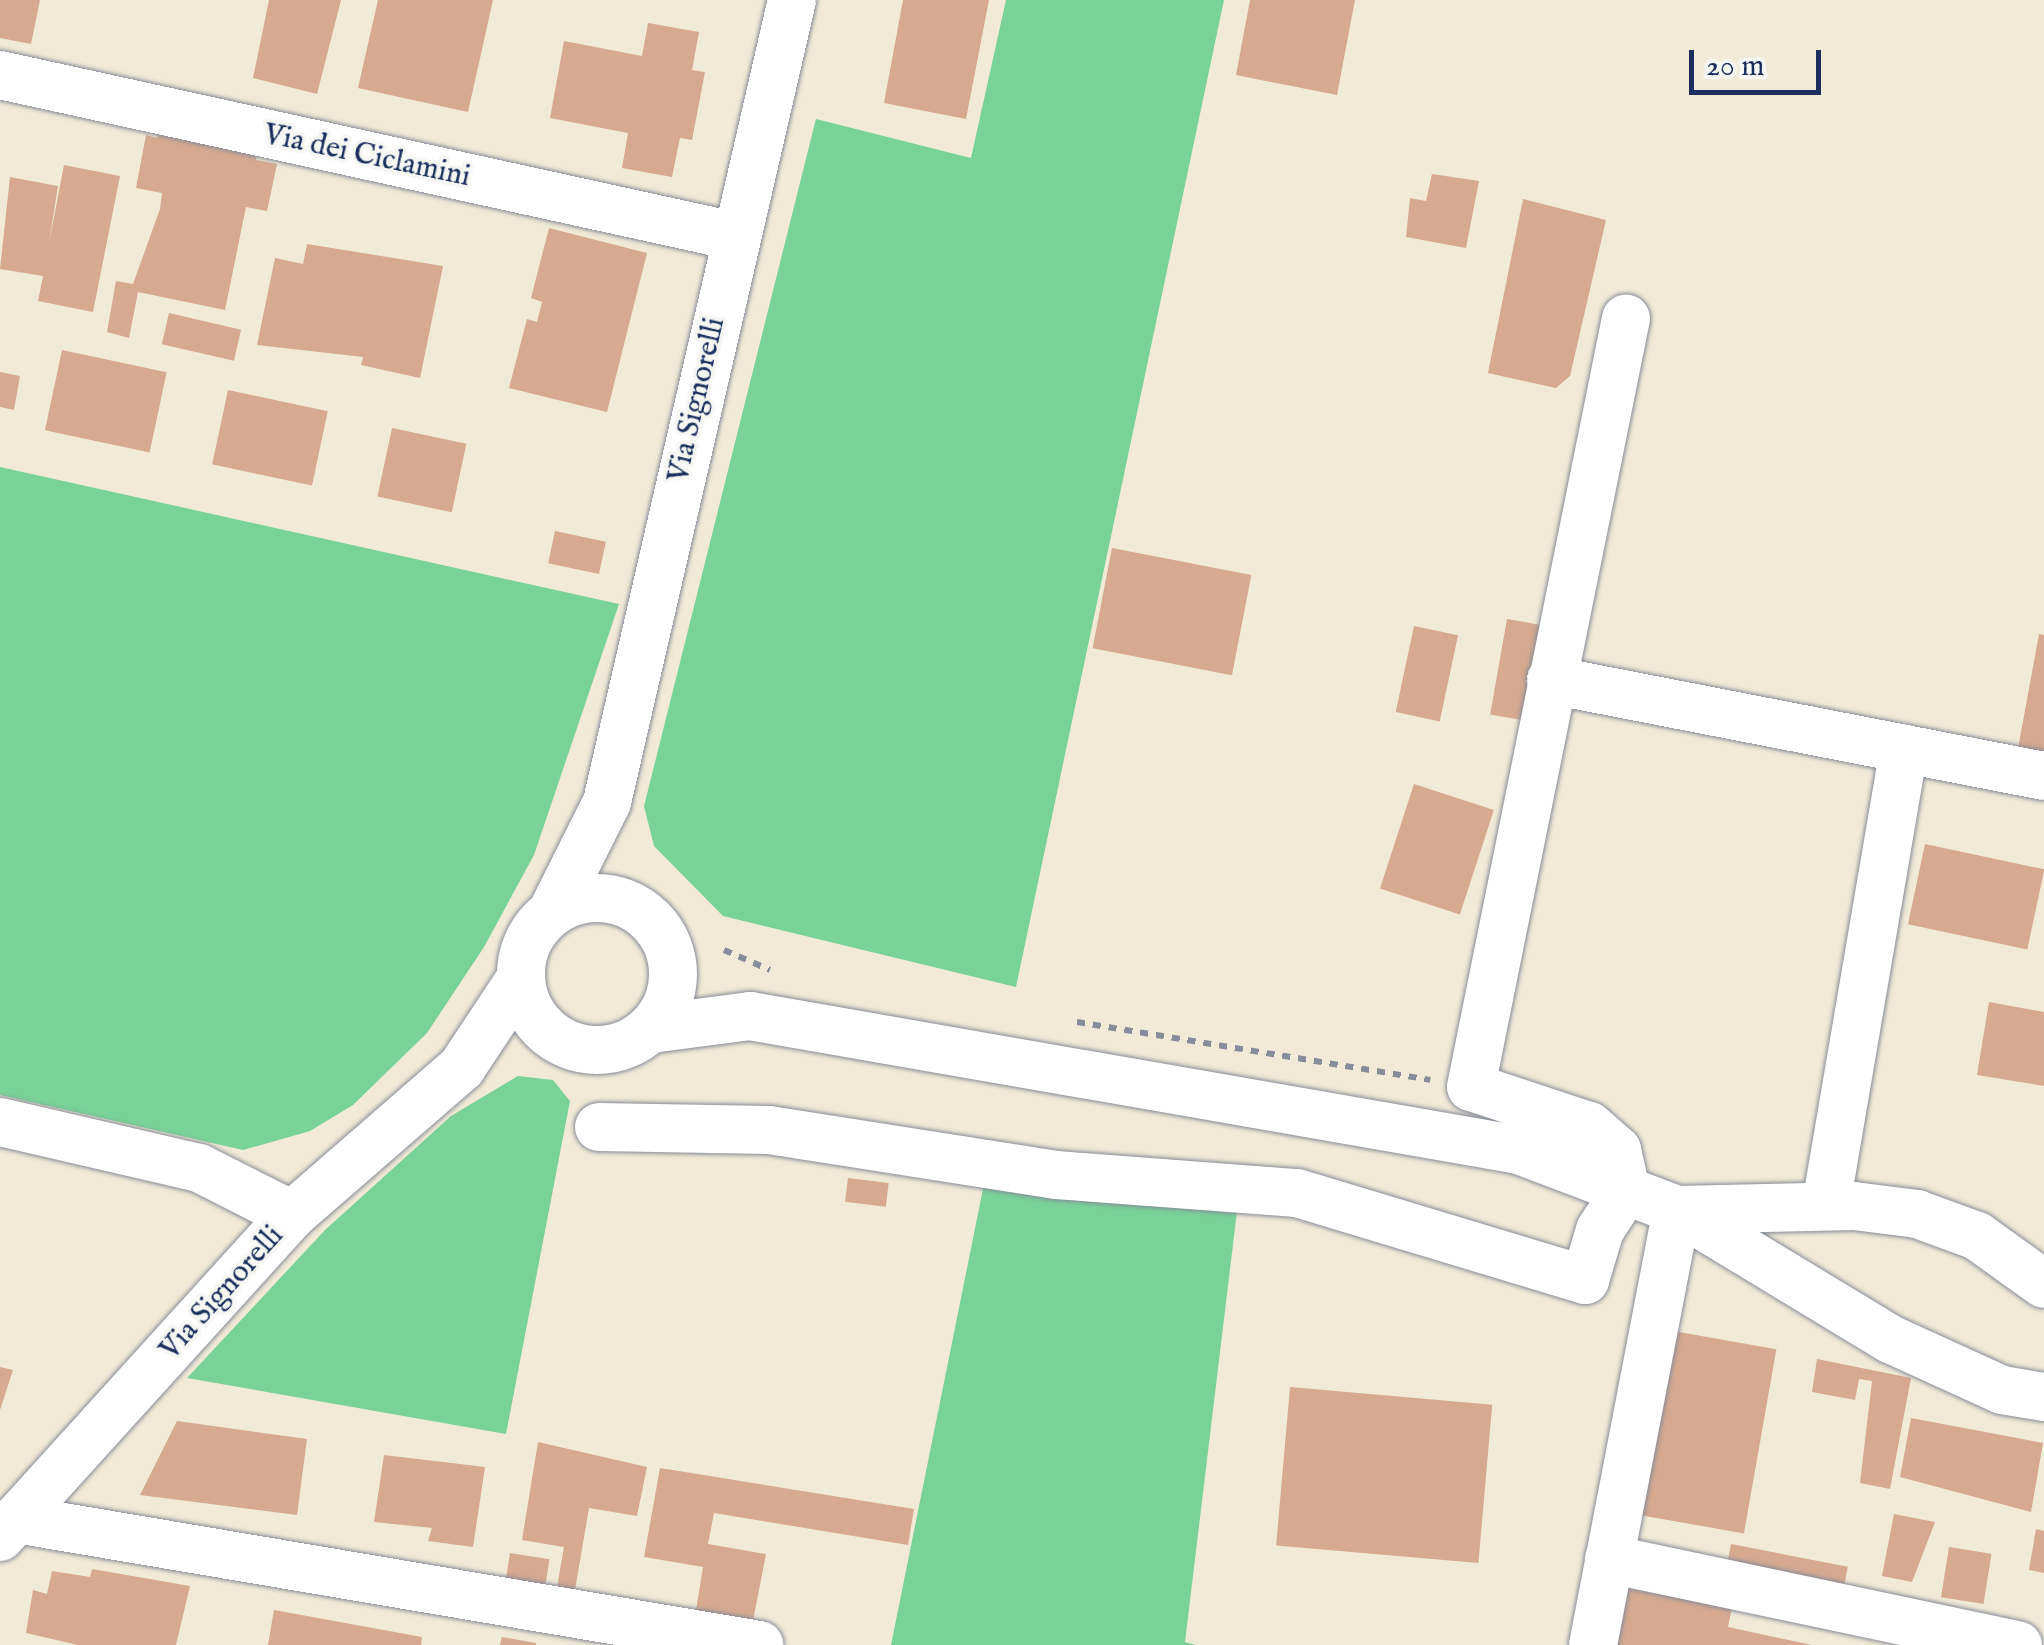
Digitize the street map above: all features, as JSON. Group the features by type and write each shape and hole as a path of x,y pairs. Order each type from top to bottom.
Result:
{"street":[{"name":"Via Signorelli","path":"552,912 607,802 734,236 792,0"},
{"name":"Via dei Ciclamini","path":"0,76 734,236"},
{"path":"599,1127 769,1130 1056,1174 1297,1192 1584,1287 1600,1230 1626,1190 1617,1150 1589,1126 1471,1088 1626,318"},
{"path":"1552,680 2044,776"},
{"path":"1826,1206 1904,749"},
{"name":"Via Signorelli","path":"607,802 624,902"},
{"path":"651,1029 666,1008 672,958 663,934 624,902 574,900 552,912 529,941 521,978 532,1012 558,1040 606,1051 651,1029 750,1016 973,1061 1453,1133 1677,1210 1890,1339 2002,1390 2044,1397"},
{"path":"672,958 750,1016"},
{"name":"Via Signorelli","path":"5,1530 292,1216 462,1068 521,978"},
{"name":"Via Signorelli","path":"462,1068 558,1040"},
{"path":"0,1122 199,1168 292,1216"},
{"path":"1677,1210 1826,1206 1955,1226 2044,1284"},
{"path":"1594,1645 1677,1210"},
{"path":"5,1530 759,1645"},
{"path":"1609,1560 2018,1645"}],"path":[{"path":"724,950 784,976"},
{"path":"1064,1021 1471,1088"}],"green space":[{"path":"1006,0 1224,0 1016,987 723,916 654,846 644,806 816,119 971,158"},
{"path":"0,467 619,604 534,855 484,947 427,1033 353,1105 310,1131 243,1150 0,1095"},
{"path":"518,1076 553,1080 570,1101 506,1434 187,1378 325,1230 451,1116"},
{"path":"985,1179 1238,1203 1185,1642 1196,1645 891,1645"}],"building":[{"path":"0,0 40,0 31,44 0,38"},
{"path":"269,0 341,0 317,94 253,78"},
{"path":"378,0 493,0 468,112 358,88"},
{"path":"903,0 989,0 966,119 884,103"},
{"path":"1250,0 1355,0 1337,95 1236,75"},
{"path":"648,23 699,32 692,70 705,72 692,140 680,138 672,177 622,168 628,133 550,118 564,41 642,56"},
{"path":"159,129 258,150 256,160 277,164 267,211 246,207 225,310 138,292 129,338 107,332 116,281 133,284 160,209 162,193 136,188 146,135 157,138"},
{"path":"64,165 120,176 93,312 38,301 43,276 0,269 10,177 58,186 49,243"},
{"path":"1432,174 1479,181 1466,248 1406,237 1410,198 1426,201"},
{"path":"1523,199 1606,220 1570,376 1556,388 1488,373"},
{"path":"549,228 647,253 607,412 509,388 527,319 537,322 542,302 531,298"},
{"path":"307,244 443,266 420,378 361,365 363,357 257,345 275,258 303,264"},
{"path":"169,313 241,330 234,361 162,344"},
{"path":"62,350 167,372 150,452 45,430"},
{"path":"0,372 20,376 14,410 0,407"},
{"path":"228,390 328,411 312,486 212,464"},
{"path":"392,428 466,444 452,512 377,496"},
{"path":"555,531 606,542 599,574 548,563"},
{"path":"1112,548 1251,575 1232,675 1093,648"},
{"path":"1507,619 1541,625 1525,721 1490,715"},
{"path":"1414,626 1458,635 1440,721 1396,712"},
{"path":"2039,634 2044,635 2044,759 2017,754"},
{"path":"1414,784 1494,810 1460,915 1380,889"},
{"path":"1925,844 2044,869 2027,950 1908,924"},
{"path":"1989,1002 2044,1012 2044,1086 1977,1075"},
{"path":"848,1178 889,1183 886,1207 845,1202"},
{"path":"1673,1331 1776,1349 1744,1533 1641,1515"},
{"path":"1817,1359 1911,1378 1890,1489 1860,1483 1872,1381 1859,1379 1855,1400 1812,1392"},
{"path":"0,1367 13,1370 0,1410"},
{"path":"1290,1387 1492,1405 1478,1563 1276,1545"},
{"path":"1911,1418 2043,1443 2031,1512 1900,1477"},
{"path":"177,1421 307,1439 297,1515 140,1495"},
{"path":"538,1442 647,1467 637,1516 589,1508 575,1590 557,1587 564,1547 522,1540"},
{"path":"384,1455 485,1467 473,1547 428,1541 432,1528 374,1522"},
{"path":"660,1468 914,1509 908,1545 714,1513 708,1544 766,1554 753,1621 696,1610 703,1567 644,1557"},
{"path":"1894,1514 1935,1522 1912,1582 1882,1576"},
{"path":"2036,1529 2044,1531 2044,1573 2029,1570"},
{"path":"1731,1544 1848,1567 1844,1585 1727,1563"},
{"path":"1949,1547 1991,1554 1983,1604 1941,1597"},
{"path":"510,1553 550,1559 545,1586 506,1580"},
{"path":"92,1569 190,1586 176,1645 78,1645 26,1633 33,1590 47,1594 52,1571 90,1577"},
{"path":"1624,1588 1732,1607 1728,1627 1812,1645 1613,1645"},
{"path":"274,1610 422,1637 421,1645 268,1645"},
{"path":"502,1637 536,1643 536,1645 500,1645"}]}
